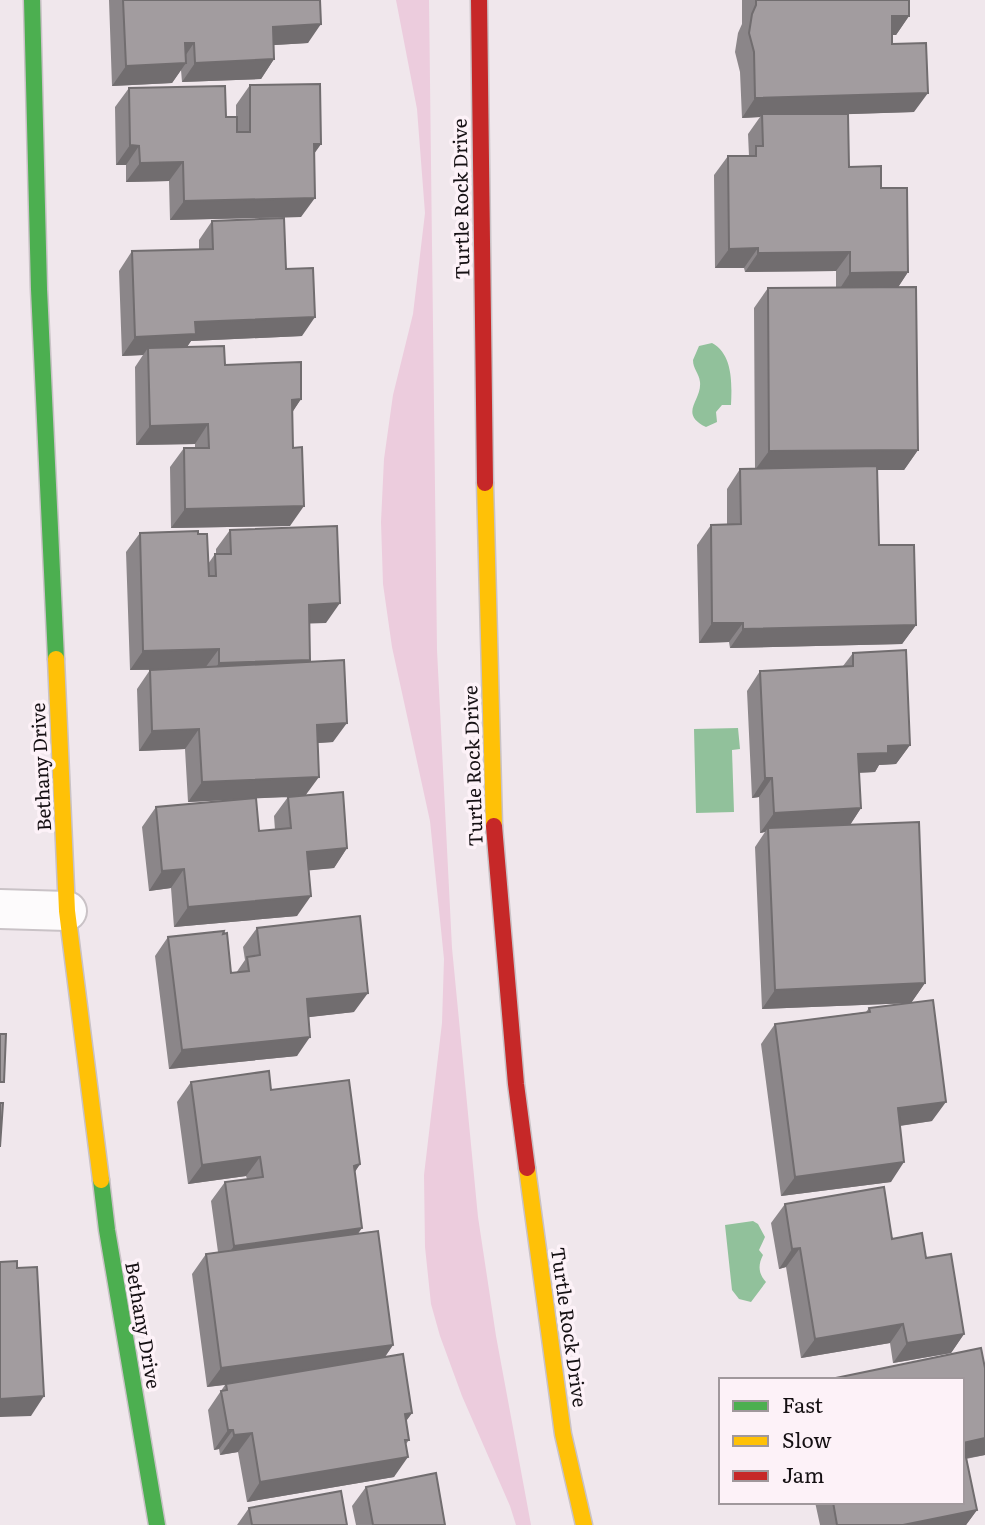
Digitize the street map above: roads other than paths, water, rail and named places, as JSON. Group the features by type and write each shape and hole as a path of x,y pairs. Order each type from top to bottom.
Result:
{"street":[{"name":"Bethany Drive","path":"32,0 39,303 67,912 107,1230 157,1525"},
{"name":"Turtle Rock Drive","path":"479,0 485,517 494,822 516,1084 563,1434 584,1525"},
{"path":"0,909 67,912"},
{"path":"148,1525 157,1525"}]}
